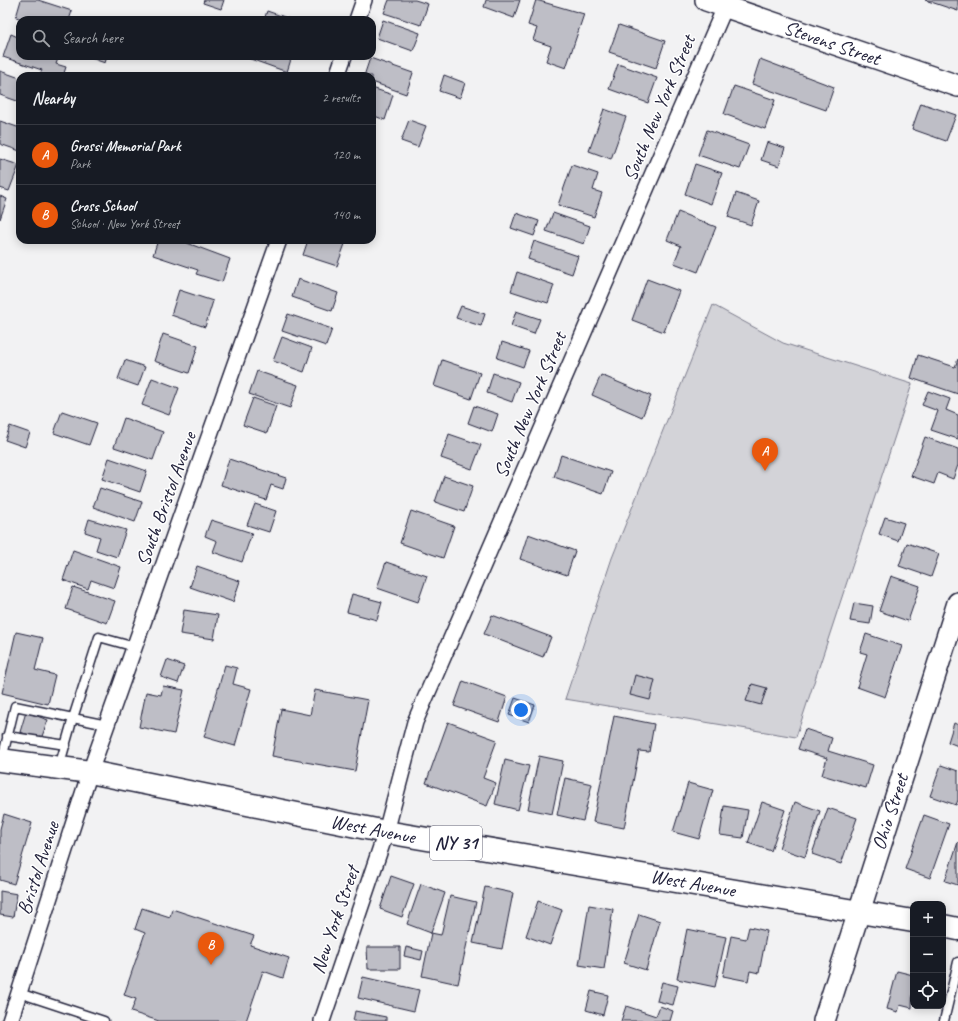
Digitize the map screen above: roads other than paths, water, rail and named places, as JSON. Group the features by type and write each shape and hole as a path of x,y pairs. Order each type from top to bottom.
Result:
{"highway":[{"name":"West Avenue","path":"1,760 90,772 386,832 910,920"},
{"path":"946,927 958,929"}],"street":[{"path":"358,16 364,0"},
{"name":"Stevens Street","path":"719,2 958,86"},
{"name":"South New York Street","path":"386,832 415,722 719,2"},
{"path":"338,72 343,60"},
{"name":"South Bristol Avenue","path":"90,772 278,244"},
{"name":"Ohio Street","path":"824,1021 858,911 958,603"},
{"name":"Bristol Avenue","path":"10,1021 90,772"},
{"name":"New York Street","path":"322,1021 386,832"}],"lane":[{"path":"59,768 73,718 99,637 135,647"},
{"path":"1,760 15,706 107,725"},
{"path":"7,736 66,745"},
{"path":"944,1021 958,962"},
{"path":"19,992 104,1021"}],"place":[{"name":"Grossi Memorial Park","path":"765,471"},
{"name":"Cross School","path":"211,965"}]}
